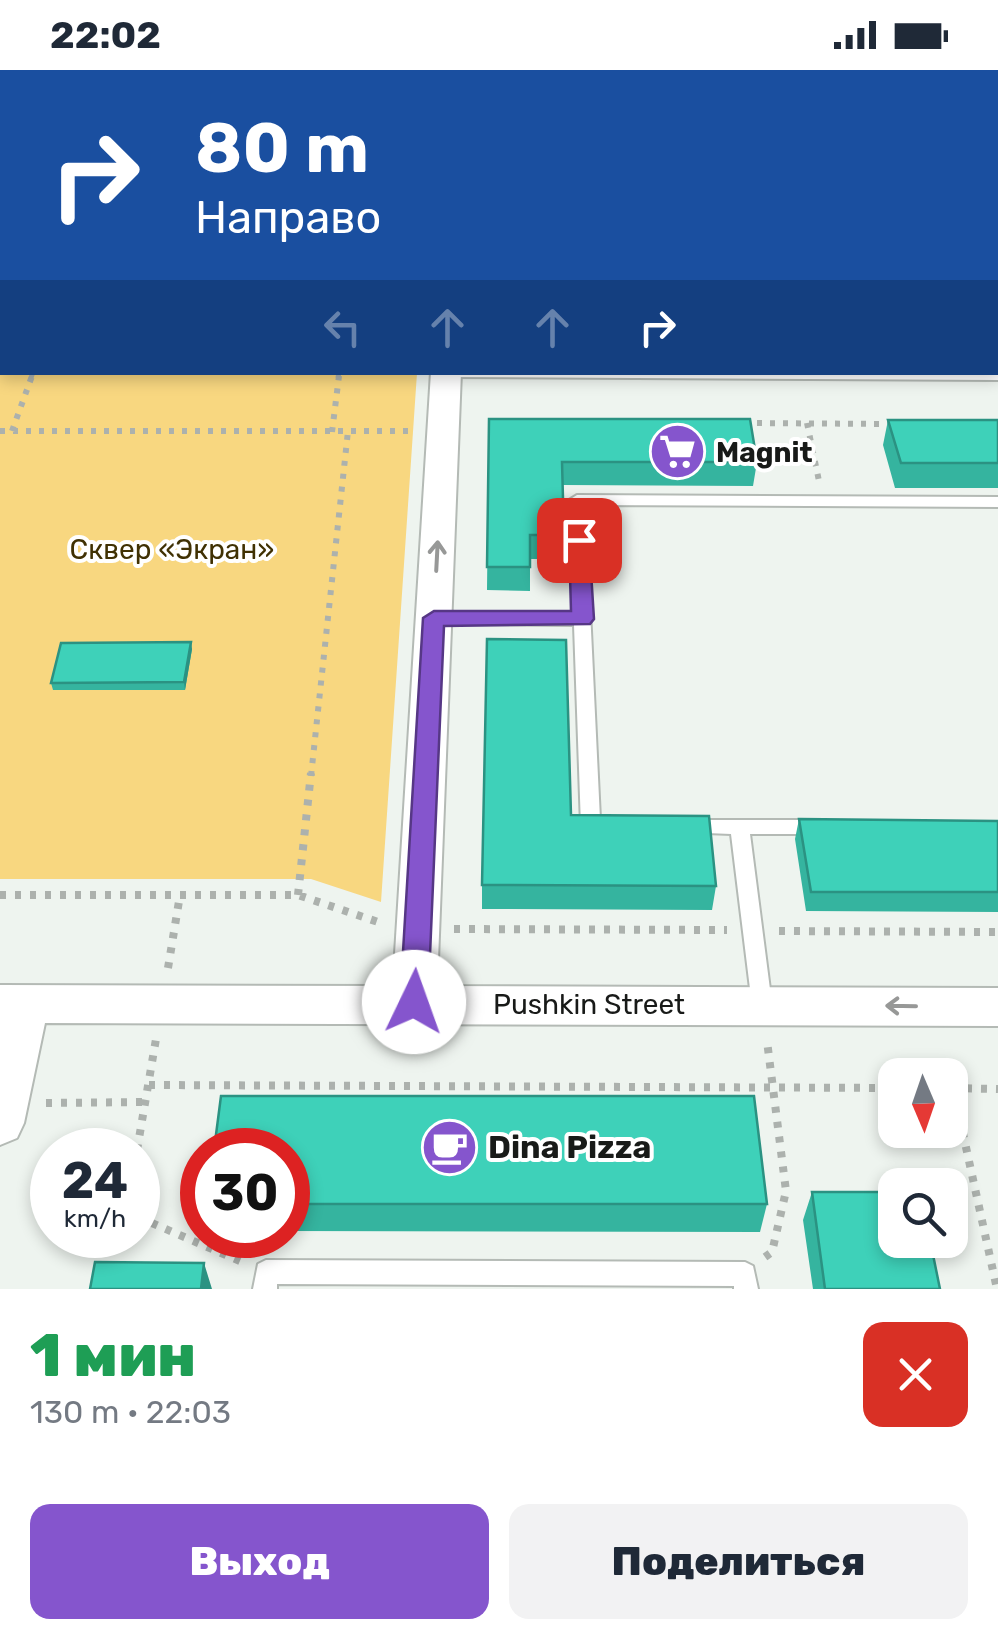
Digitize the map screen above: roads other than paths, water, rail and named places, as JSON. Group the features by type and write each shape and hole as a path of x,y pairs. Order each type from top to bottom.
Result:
{"street":[{"path":"414,1002 446,375"},
{"name":"Pushkin Street","path":"14,1004 414,1002 998,1007"},
{"path":"2,1113 14,1004"}],"lane":[{"path":"814,375 998,376"},
{"path":"628,826 591,826 577,500 998,502"},
{"path":"434,618 583,619"},
{"path":"666,826 839,828"},
{"path":"740,827 762,1005"},
{"path":"266,1281 746,1281"}],"place":[{"name":"Magnit","path":"677,452"},
{"name":"Dina Pizza","path":"449,1147"}],"park label":[{"name":"Сквер «Экран»","path":"172,549"}]}
